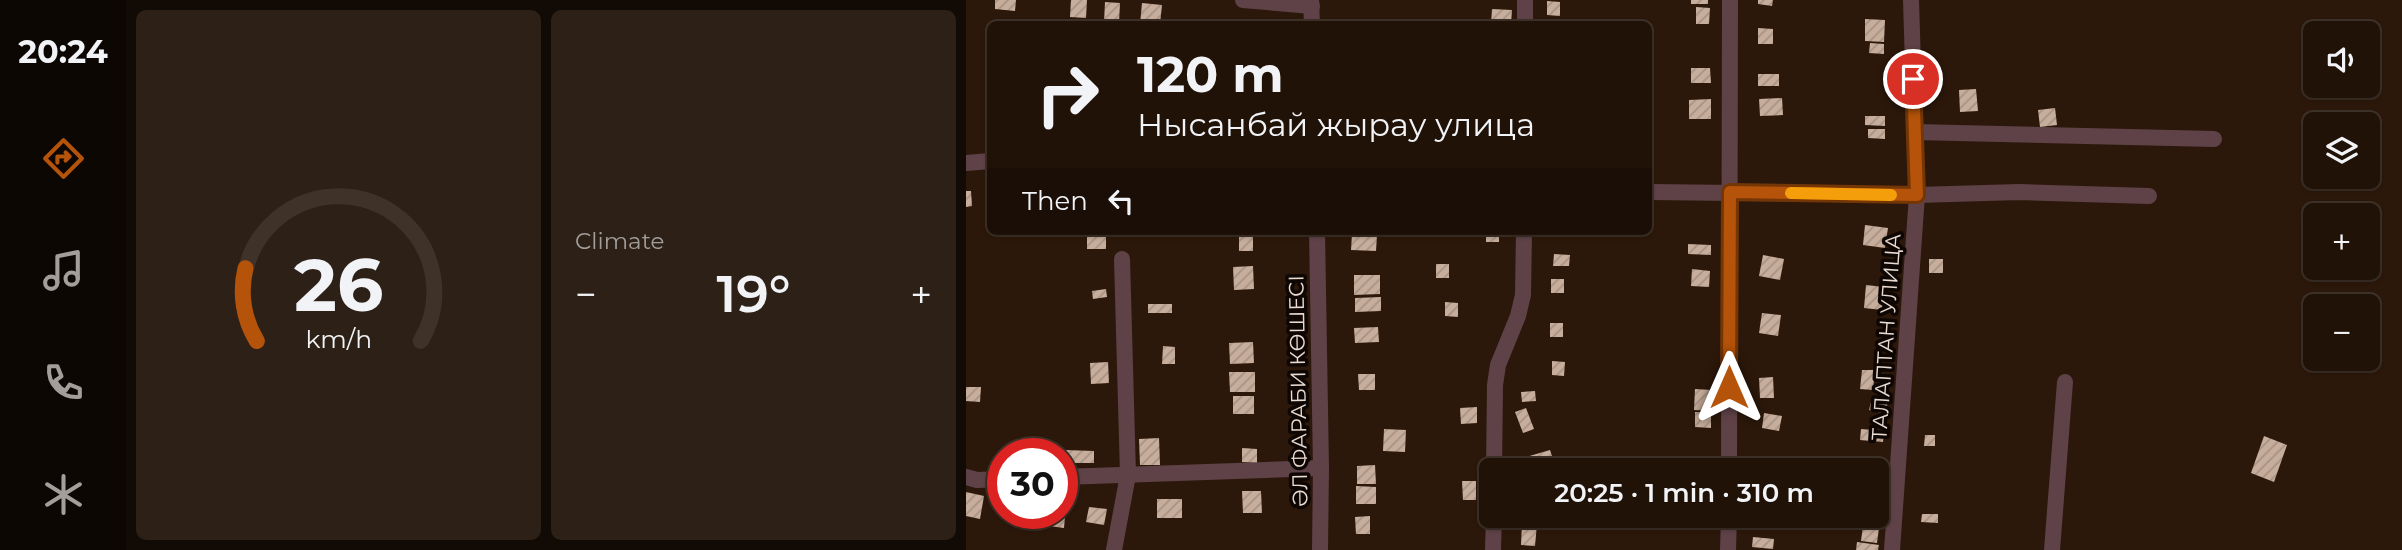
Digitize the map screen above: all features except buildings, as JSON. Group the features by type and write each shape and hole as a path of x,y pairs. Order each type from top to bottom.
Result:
{"street":[{"path":"1243,0 1312,3 1312,21"},
{"path":"1525,0 1525,21"},
{"path":"1729,458 1730,0"},
{"name":"ТАЛАПТАН УЛИЦА","path":"1892,550 1917,195 1911,0"},
{"path":"1915,132 2214,139"},
{"path":"966,163 987,161"},
{"path":"1652,192 1917,195 2019,192 2149,196"},
{"name":"ӘЛ ФАРАБИ КӨШЕСІ","path":"1317,235 1320,550"},
{"path":"1494,458 1495,385 1498,365 1518,316 1522,295 1524,235"},
{"path":"1114,550 1128,475 1122,259"},
{"path":"2052,550 2065,382"},
{"path":"1078,477 1321,468"},
{"path":"966,477 987,480"},
{"path":"1493,550 1494,528"},
{"path":"1728,528 1728,550"}],"slow traffic":[{"path":"1791,193 1891,195"}],"route":[{"path":"1729,387 1730,192 1917,195 1913,79"}]}
